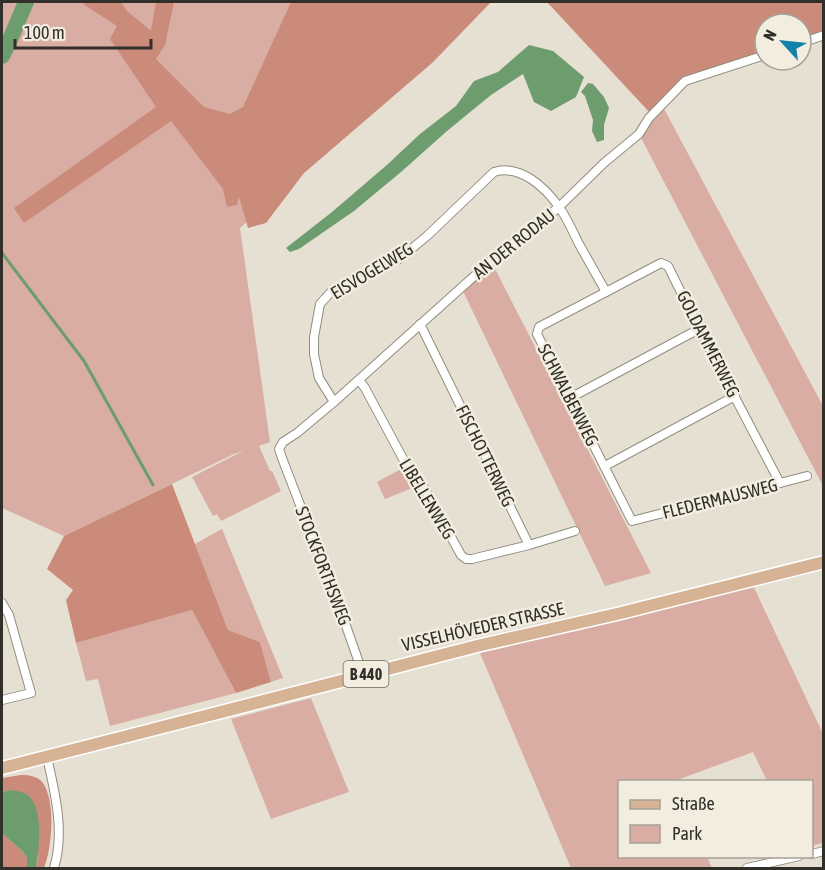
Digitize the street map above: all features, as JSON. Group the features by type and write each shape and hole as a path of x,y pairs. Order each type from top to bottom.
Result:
{"main road":[{"name":"VISSELHÖVEDER STRASSE","path":"47,757 477,646 824,562"},
{"name":"B 440","path":"2,768 47,757"}],"street":[{"name":"AN DER RODAU","path":"282,458 279,449 282,444 334,402 491,261 559,207 604,163 639,134 650,118 685,81 753,59"},
{"name":"EISVOGELWEG","path":"334,402 319,378 314,354 314,337 320,304 330,293 399,259 428,236 494,172 502,169 513,170 527,177 543,188 559,207"},
{"path":"559,207 606,292"},
{"name":"GOLDAMMERWEG","path":"606,292 661,263 668,266 780,483"},
{"name":"SCHWALBENWEG","path":"606,292 539,327 537,334 632,521"},
{"name":"FISCHOTTERWEG","path":"420,324 529,544"},
{"path":"570,398 699,329"},
{"name":"LIBELLENWEG","path":"359,380 409,470 422,484 460,555 466,559 472,559 529,544"},
{"path":"605,466 735,396"},
{"name":"STOCKFORTHSWEG","path":"282,458 363,675"},
{"name":"FLEDERMAUSWEG","path":"632,521 807,476"},
{"path":"529,544 575,531"},
{"path":"2,603 9,615 31,693 2,700"},
{"path":"47,757 55,793 59,828 54,868"},
{"path":"747,868 791,858"}],"green space":[{"path":"2,2 491,2 433,62 240,228 270,442 259,446 281,491 221,521 217,514 213,516 192,477 243,451 64,536 2,508"},
{"path":"662,105 823,406 823,486 639,134"},
{"path":"491,261 651,573 605,586 461,287"},
{"path":"401,469 417,486 385,499 377,482"},
{"path":"222,529 283,678 271,682 260,642 228,630 195,544"},
{"path":"751,581 823,734 823,843 813,846 813,780 767,780 753,752 677,780 618,780 618,858 707,858 712,868 571,868 480,653 617,614"},
{"path":"192,610 236,693 110,726 98,679 86,681 76,643"},
{"path":"311,698 349,792 271,819 231,719"}],"shaded area":[{"path":"85,2 121,2 127,11 151,31 156,2 174,2 165,45 156,59 204,107 230,114 243,107 291,2 491,2 433,62 304,173 266,223 248,228 239,197 237,205 227,207 223,189 171,121 24,223 14,208 156,107 110,39 117,26 83,4"},
{"path":"547,2 823,2 823,33 813,36 813,12 753,12 753,57 685,80 651,114"},
{"path":"529,45 553,51 584,77 576,97 551,111 534,102 523,74 491,95 354,211 299,249 290,252 286,248 332,212 420,134 456,106 474,81 498,72"},
{"path":"588,83 593,84 604,97 609,108 604,125 604,140 597,142 592,131 593,120 585,96 581,92"},
{"path":"172,484 228,630 260,642 271,682 236,693 192,610 76,643 66,600 73,590 47,569 64,536"},
{"path":"21,775 39,779 43,783 50,802 51,838 44,868 36,868 38,855 10,790 2,792 2,778"},
{"path":"10,790 29,796 37,811 39,831 36,868 27,868 27,858 22,851 2,833 2,792"},
{"path":"2,833 27,858 27,868 2,868"}],"waterway":[{"path":"2,56 26,2"},
{"path":"2,253 84,361 153,485"}]}
